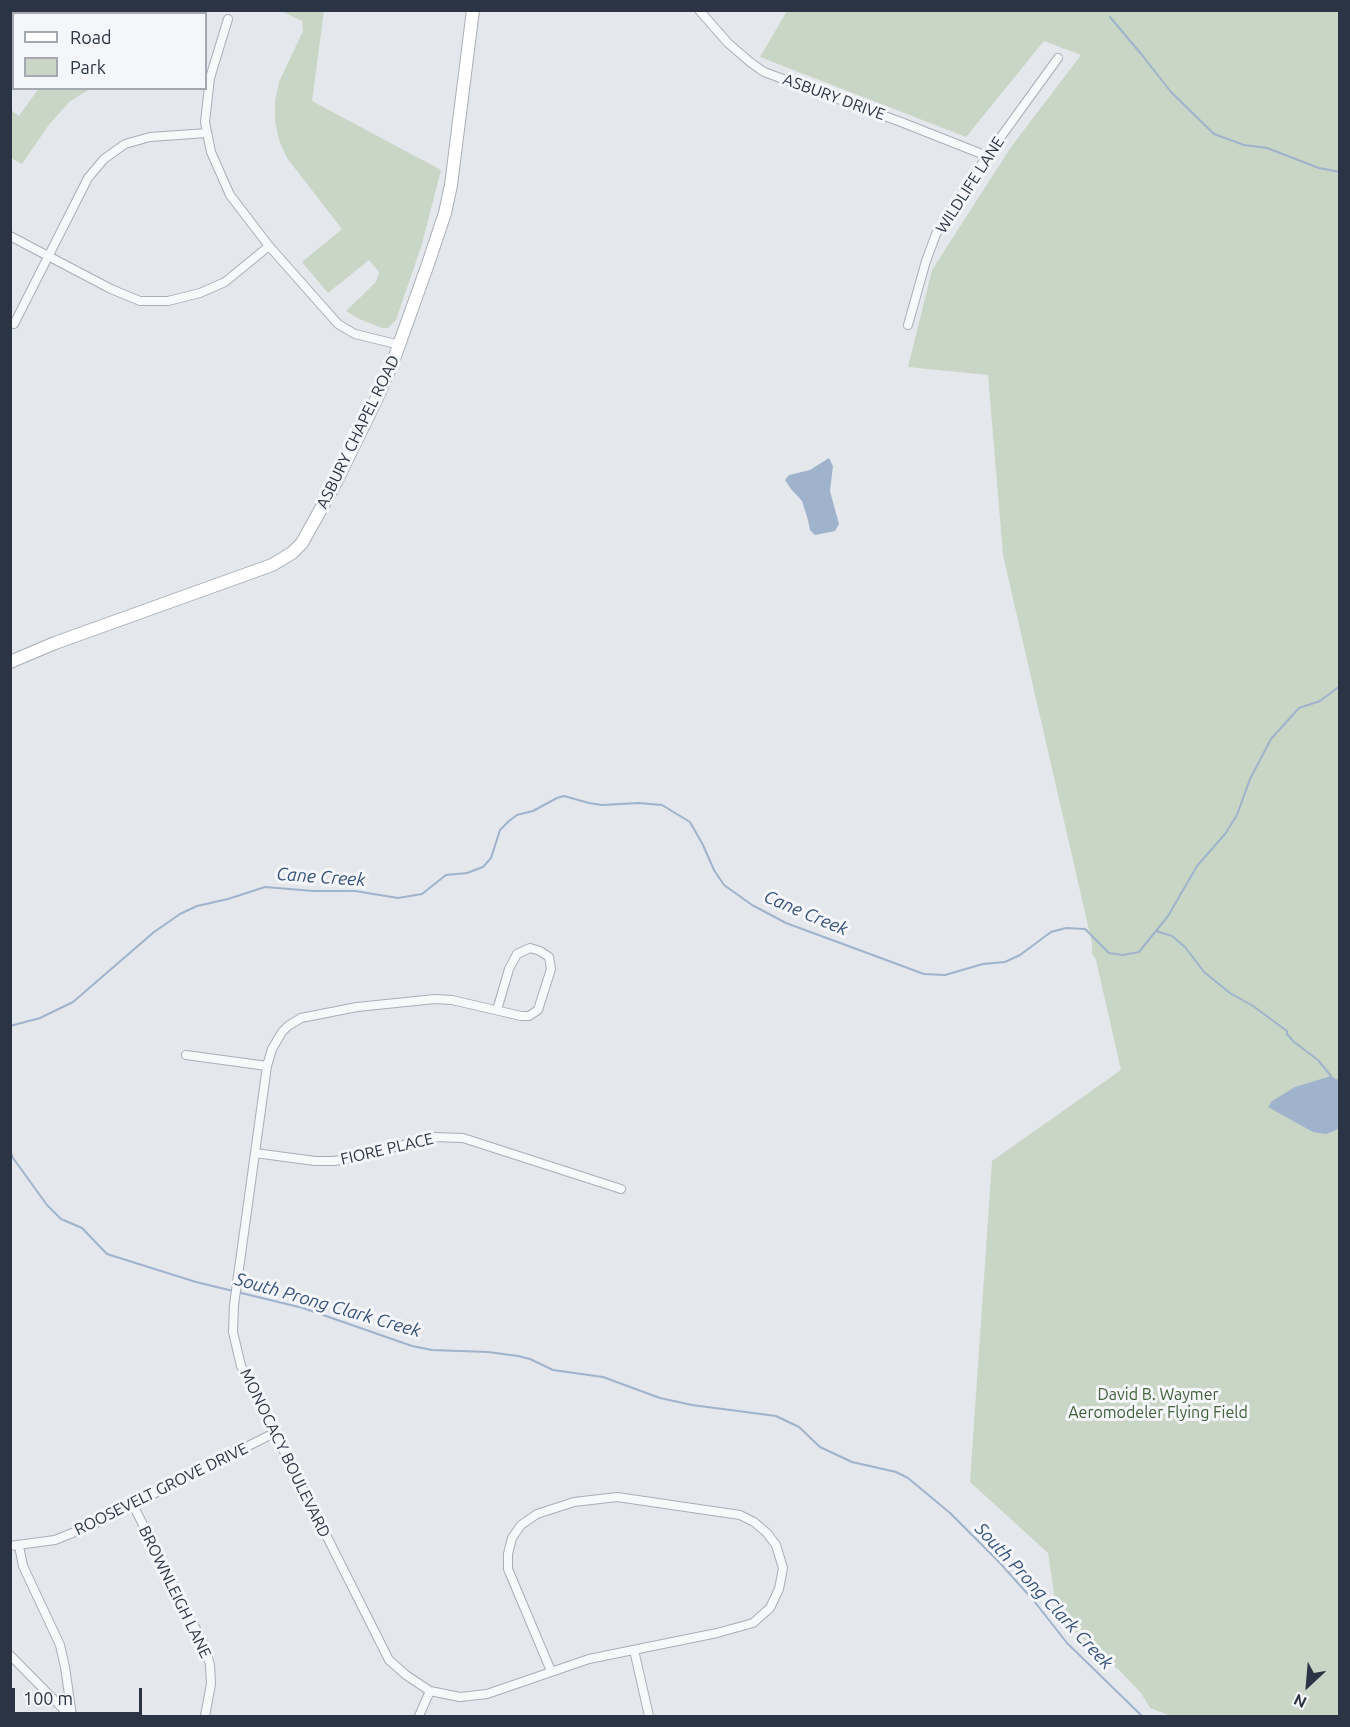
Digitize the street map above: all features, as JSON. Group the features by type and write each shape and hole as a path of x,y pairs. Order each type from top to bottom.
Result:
{"main road":[{"name":"ASBURY CHAPEL ROAD","path":"10,662 60,641 272,565 292,553 310,531 377,398 400,345 429,264 446,205 458,141 473,10"}],"street":[{"name":"ASBURY DRIVE","path":"699,10 729,43 764,72 987,156"},
{"path":"228,19 210,78 205,122 211,152 230,195 269,246 338,324 355,333 400,345"},
{"name":"WILDLIFE LANE","path":"908,325 936,234 987,156 1058,58"},
{"path":"15,324 88,178 104,159 125,144 150,137 207,133"},
{"path":"10,236 111,289 140,301 168,301 200,293 225,282 269,246"},
{"name":"MONOCACY BOULEVARD","path":"497,1010 509,969 517,954 530,948 549,957 551,969 538,1010 529,1016 435,999 357,1007 301,1018 282,1032 272,1049 267,1066 234,1305 233,1332 237,1356 389,1660 430,1691 460,1697 487,1694 589,1659 717,1633 753,1623 770,1608 779,1589 783,1569 776,1545 754,1522 740,1515 617,1497 574,1502 537,1514 521,1526 512,1538 508,1554 508,1569 551,1671"},
{"path":"186,1055 267,1066"},
{"name":"FIORE PLACE","path":"255,1153 315,1161 334,1161 433,1137 463,1138 621,1189"},
{"name":"ROOSEVELT GROVE DRIVE","path":"15,1546 67,1536 274,1433"},
{"name":"BROWNLEIGH LANE","path":"133,1504 208,1656 211,1684 206,1716"},
{"path":"15,1546 22,1566 60,1645 71,1716"},
{"path":"634,1650 649,1716"},
{"path":"10,1655 71,1716"},
{"path":"419,1716 430,1691"}],"green space":[{"path":"94,10 167,10 167,12 93,12"},
{"path":"281,11 324,11 312,101 441,170 422,244 396,320 388,328 359,319 346,311 376,282 379,272 369,260 328,293 302,262 342,229 287,158 279,140 275,121 275,101 279,82 303,31 302,21"},
{"name":"David B. Waymer Aeromodeler Flying Field","path":"787,11 1339,11 1339,1716 1171,1716 1150,1708 1141,1693 1119,1670 1101,1657 1093,1644 1078,1636 1066,1615 1056,1607 1048,1553 970,1482 992,1161 1121,1070 1096,960 1092,953 1092,943 1003,555 988,375 908,367 932,270 1011,147 1081,55 1044,41 966,137 760,57"},
{"path":"38,90 88,90 69,102 48,126 22,164 11,158 11,110 19,116"}],"water":[{"path":"829,458 833,466 830,491 839,524 835,531 815,535 810,530 802,501 785,480 789,475 810,470"},
{"path":"1331,1076 1340,1081 1339,1128 1334,1131 1326,1134 1313,1132 1268,1107 1272,1101 1295,1087"}],"waterway":[{"path":"1110,17 1171,92 1214,134 1244,145 1267,148 1319,168 1340,172"},
{"name":"Cane Creek","path":"10,1026 40,1018 73,1002 154,932 180,914 197,906 265,887 313,891 355,891 398,898 422,894 446,875 467,873 483,867 491,858 500,830 509,821 517,815 533,811 564,796 602,805 639,803 662,805 690,822 724,885 752,905 786,923 924,974 945,975 983,964 1005,962 1020,955 1051,932 1066,928 1085,929 1109,953 1123,955 1139,952 1168,916 1197,866 1225,834 1237,815 1250,779 1271,739 1299,708 1320,701 1340,686"},
{"path":"1156,931 1172,936 1185,947 1204,972 1230,993 1253,1006 1287,1031 1294,1042 1318,1060 1331,1078"},
{"name":"South Prong Clark Creek","path":"10,1151 47,1205 61,1219 82,1228 107,1254 196,1282 303,1308 412,1346 432,1350 488,1352 518,1356 553,1370 603,1377 660,1398 692,1405 776,1416 799,1427 820,1447 852,1462 896,1472 908,1478 950,1513 1000,1563 1067,1643 1142,1716"}]}
